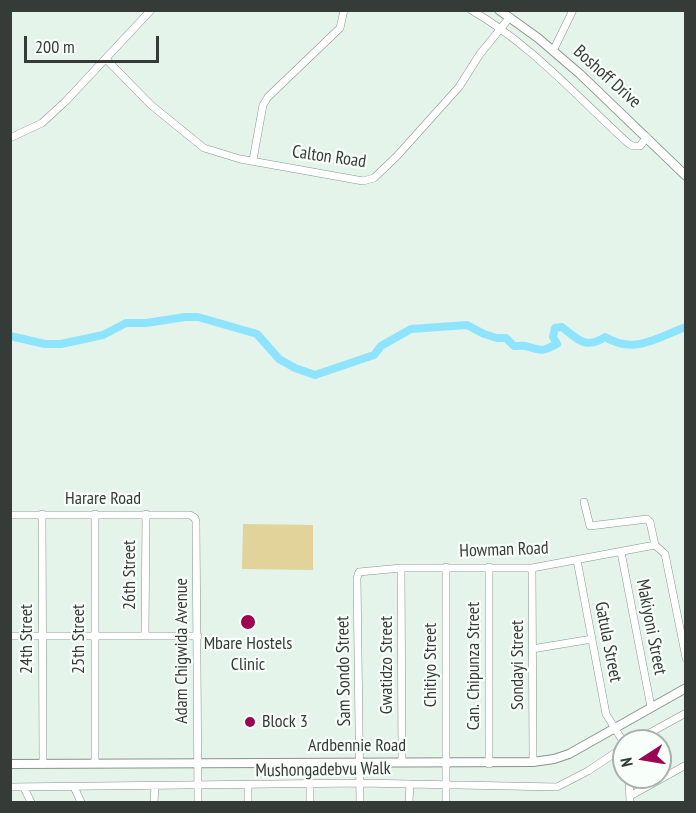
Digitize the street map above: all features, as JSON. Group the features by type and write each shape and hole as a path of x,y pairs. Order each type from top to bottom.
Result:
{"main road":[{"name":"Boshoff Drive","path":"499,10 553,51 686,176"},
{"name":"Ardbennie Road","path":"10,764 402,762 489,764 533,762 569,754 686,688"}],"street":[{"path":"10,138 42,123 151,10"},
{"path":"252,160 263,105 268,97 340,28 344,10"},
{"path":"471,10 500,28 535,57 629,144 640,146 647,137"},
{"path":"553,51 573,10"},
{"name":"Calton Road","path":"106,58 151,105 194,142 215,153 363,181 374,178 397,156 459,87 480,54 510,17"},
{"path":"584,502 590,526 646,519 650,522 655,545 665,554 686,658"},
{"name":"24th Street","path":"42,514 43,764"},
{"name":"25th Street","path":"95,514 95,764"},
{"name":"Harare Road","path":"11,516 146,514 190,515 195,518"},
{"name":"26th Street","path":"145,635 146,514"},
{"name":"Adam Chigwida Avenue","path":"195,518 198,802"},
{"name":"Howman Road","path":"357,578 363,570 446,567 532,568 655,545"},
{"name":"Makiyoni Street","path":"621,552 651,708"},
{"name":"Gatula Street","path":"577,560 606,714 614,727"},
{"name":"Chitiyo Street","path":"446,567 446,802"},
{"name":"Can. Chipunza Street","path":"489,567 489,764"},
{"name":"Gwatidzo Street","path":"401,568 402,762"},
{"name":"Sondayi Street","path":"532,568 533,762"},
{"name":"Sam Sondo Street","path":"357,578 360,802"},
{"path":"10,636 198,636"},
{"path":"532,649 592,639"},
{"path":"657,729 686,713"},
{"name":"Mushongadebvu Walk","path":"10,787 361,783 559,786 612,754"},
{"path":"630,799 686,765"},
{"path":"310,784 310,802"},
{"path":"409,802 410,784"},
{"path":"154,802 155,786"},
{"path":"248,786 248,802"},
{"path":"74,787 81,802"},
{"path":"24,788 32,802"}],"shaded area":[{"path":"243,524 313,525 313,570 242,569"}],"waterway":[{"path":"10,336 45,344 61,344 103,335 126,323 198,317 257,334 279,359 315,375 374,355 381,346 411,329 467,325 484,334 506,338 514,346 540,350 557,344 553,337 555,328 562,327 577,339 587,343 605,337 616,342 637,344 686,327"}],"place":[{"name":"Mbare Hostels Clinic","path":"248,622"},
{"name":"Block 3","path":"250,722"}]}
